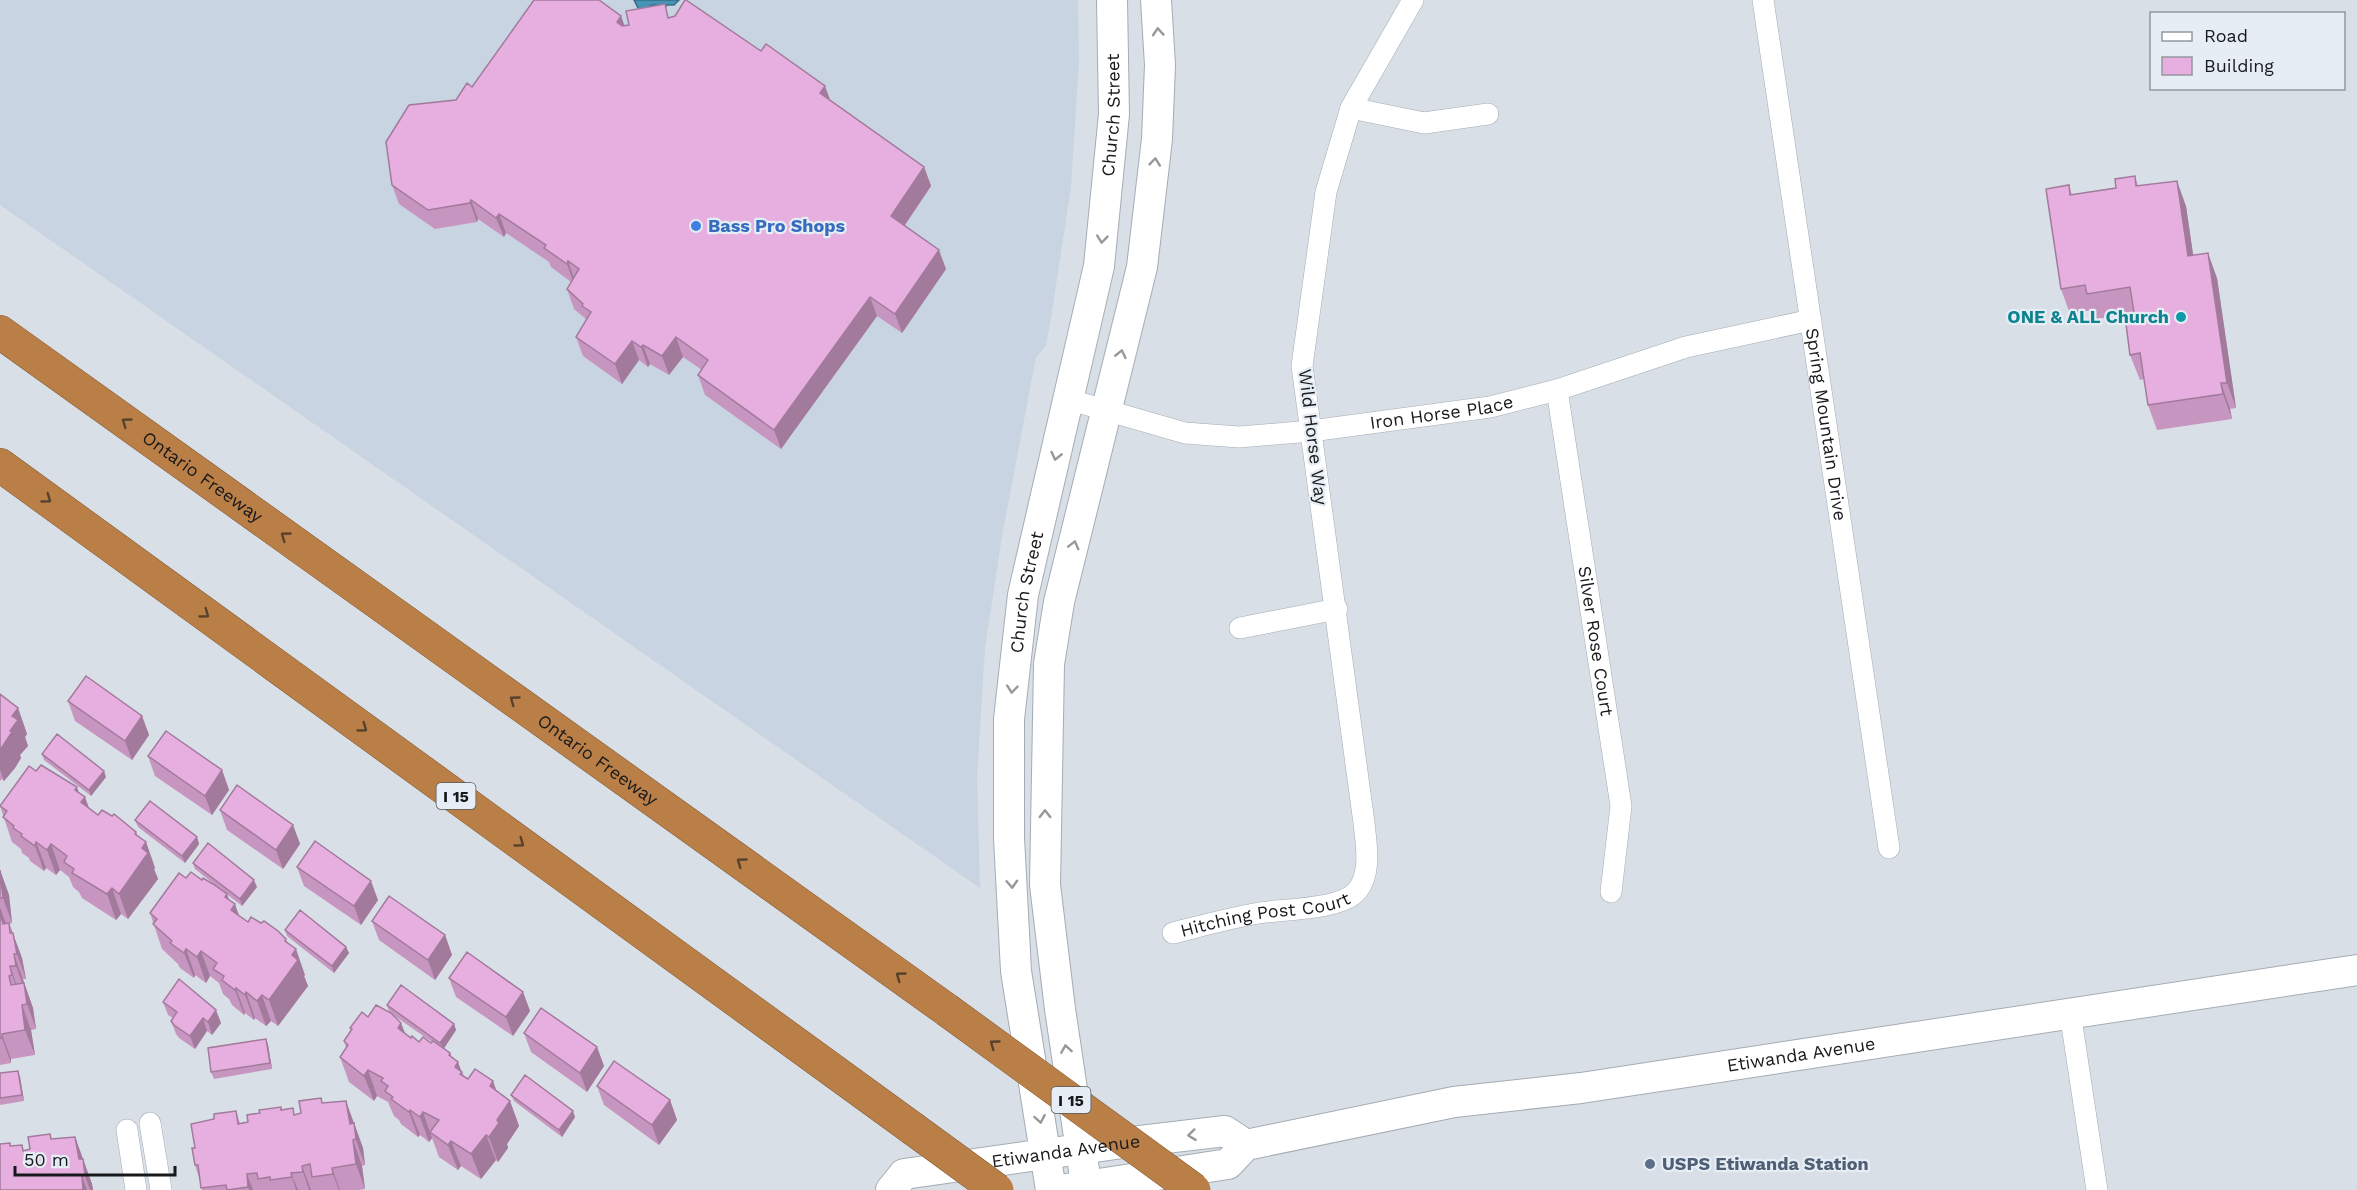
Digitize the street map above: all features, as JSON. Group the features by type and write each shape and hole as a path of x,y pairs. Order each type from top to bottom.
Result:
{"highway":[{"name":"Ontario Freeway","path":"0,332 947,1010 1194,1190"},
{"name":"I 15","path":"0,465 997,1190"}],"main road":[{"name":"Church Street","path":"1051,1190 1016,971 1009,838 1009,719 1023,595 1100,255 1114,114 1112,0"},
{"name":"Church Street","path":"1078,1188 1082,1149 1060,1009 1045,885 1049,664 1059,602 1142,267 1157,140 1160,65 1156,0"},
{"name":"Etiwanda Avenue","path":"1078,1188 1228,1164 1246,1144 1454,1102 1581,1088 2357,970"},
{"name":"Etiwanda Avenue","path":"891,1190 904,1174 1082,1149 1225,1131 1246,1144"}],"street":[{"name":"Wild Horse Way","path":"1357,891 1367,856 1337,609 1302,366 1326,192 1351,108 1413,0"},
{"name":"Spring Mountain Drive","path":"1763,0 1889,848"},
{"path":"1351,108 1424,123 1488,114"},
{"name":"Iron Horse Place","path":"1067,399 1185,433 1239,437 1311,431 1490,407 1557,390 1686,347 1811,320"},
{"name":"Silver Rose Court","path":"1557,390 1622,806 1611,892"},
{"path":"1240,628 1337,609"},
{"name":"Hitching Post Court","path":"1173,933 1260,913 1321,906 1338,902 1357,891"},
{"path":"2070,1012 2097,1190"},
{"path":"150,1123 161,1190"},
{"path":"127,1130 136,1190"}],"shaded area":[{"path":"0,0 1078,0 1079,63 1071,187 1046,346 1036,357 1002,536 985,648 977,777 980,888 0,205"}],"water":[{"path":"634,0 679,0 674,5 667,5 663,10 641,14"}],"building":[{"name":"Bass Pro Shops","path":"534,0 599,0 621,16 617,22 622,26 629,25 626,11 665,4 668,18 675,16 686,0 761,51 766,44 825,86 820,93 924,167 891,216 939,250 895,314 870,297 774,430 698,375 708,360 676,337 662,356 632,341 615,364 576,337 591,312 582,306 583,304 567,289 579,269 568,261 567,264 544,248 546,245 499,214 496,218 471,200 470,203 428,210 392,185 386,142 409,105 456,100 467,83 472,87"},
{"name":"ONE & ALL Church","path":"2135,176 2136,186 2177,181 2188,256 2208,253 2227,383 2221,383 2223,394 2148,405 2140,353 2130,355 2126,324 2135,319 2130,287 2087,294 2085,285 2061,289 2046,189 2069,185 2070,195 2116,188 2115,179"},
{"path":"86,676 142,716 125,741 68,701"},
{"path":"0,694 18,708 12,716 18,720 0,750"},
{"path":"166,731 222,770 205,796 148,756"},
{"path":"57,734 104,771 89,790 42,754"},
{"path":"41,765 77,787 75,790 85,797 81,802 98,815 102,810 112,816 114,814 146,842 142,848 148,853 119,894 112,888 107,894 72,873 74,869 64,862 67,856 51,844 47,850 36,842 35,846 21,836 22,834 3,817 7,811 0,806 29,766 36,771"},
{"path":"237,785 293,825 276,850 220,810"},
{"path":"150,801 197,837 182,856 135,820"},
{"path":"315,841 371,881 354,906 297,867"},
{"path":"208,843 254,880 240,899 193,863"},
{"path":"0,870 3,898 0,898"},
{"path":"191,872 227,894 225,897 235,904 231,910 248,922 251,917 261,923 264,921 296,949 292,955 298,960 269,1000 262,995 257,1001 246,992 245,995 236,988 235,990 222,980 224,976 213,969 217,963 201,951 197,957 186,949 184,953 170,943 172,941 153,924 157,919 150,913 179,873 186,878"},
{"path":"389,896 445,935 428,960 372,921"},
{"path":"300,910 346,947 332,966 285,930"},
{"path":"0,914 3,924 9,923 17,954 14,954 16,966 10,966 11,985 24,983 27,1004 22,1005 25,1030 2,1034 2,1038 0,1038"},
{"path":"467,952 523,992 506,1017 449,978"},
{"path":"179,979 216,1010 208,1022 203,1018 190,1036 174,1025 171,1021 177,1012 163,1002"},
{"path":"401,985 454,1024 440,1043 387,1005"},
{"path":"376,1005 391,1013 401,1023 398,1028 411,1038 412,1036 419,1042 423,1037 450,1053 449,1055 458,1062 455,1067 462,1072 460,1074 468,1079 475,1069 493,1081 490,1086 510,1101 489,1137 486,1135 471,1154 451,1141 448,1145 430,1132 439,1120 423,1112 420,1117 391,1099 393,1097 385,1091 388,1086 381,1081 383,1078 368,1070 364,1076 340,1057 348,1045 344,1041 352,1029 350,1028 362,1012 368,1017"},
{"path":"541,1008 597,1047 580,1073 524,1033"},
{"path":"266,1039 270,1063 211,1072 208,1048"},
{"path":"614,1061 670,1100 652,1125 597,1086"},
{"path":"18,1071 22,1095 0,1098 0,1073"},
{"path":"525,1075 573,1111 559,1130 511,1095"},
{"path":"321,1098 322,1103 346,1101 350,1124 354,1123 356,1139 353,1140 356,1164 332,1168 333,1174 312,1177 310,1164 302,1166 303,1172 291,1173 292,1177 270,1180 270,1177 258,1179 257,1173 247,1174 248,1187 227,1190 226,1185 201,1188 198,1165 195,1165 192,1148 195,1148 191,1124 214,1119 214,1114 236,1111 238,1124 248,1122 247,1115 260,1113 259,1110 281,1107 281,1110 293,1108 294,1115 301,1113 299,1101"},
{"path":"50,1134 51,1139 75,1137 79,1159 83,1159 85,1175 82,1176 83,1190 0,1190 0,1144 22,1145 23,1151 30,1149 28,1137"}],"place":[{"name":"Bass Pro Shops","path":"696,226"},
{"name":"ONE & ALL Church","path":"2181,317"},
{"name":"USPS Etiwanda Station","path":"1650,1164"}]}
